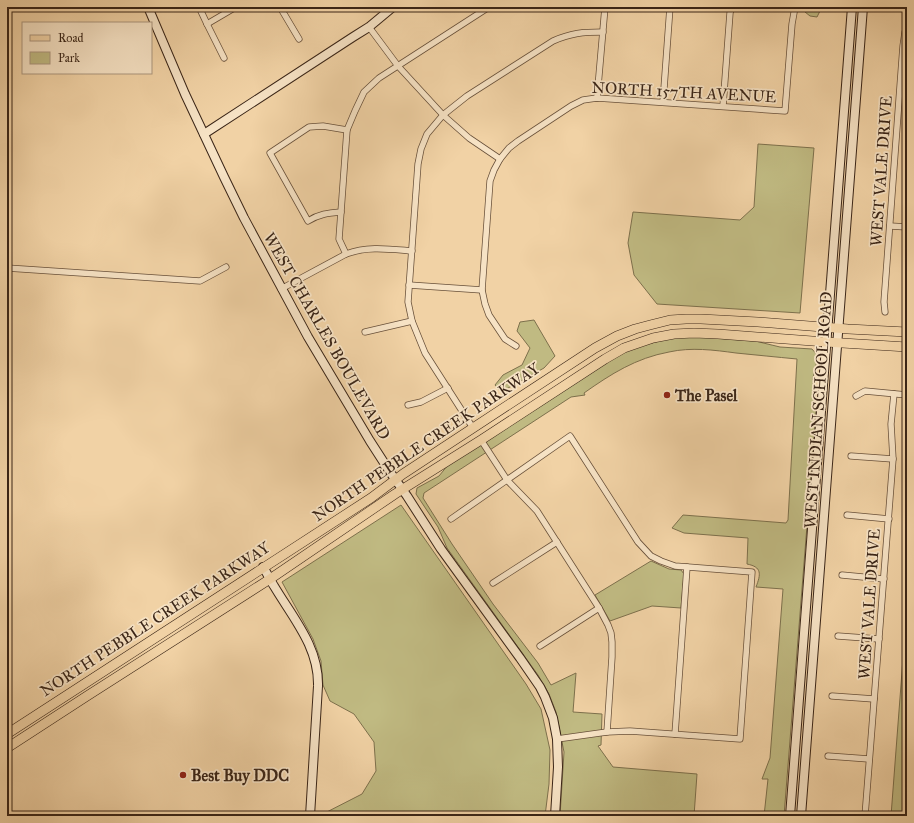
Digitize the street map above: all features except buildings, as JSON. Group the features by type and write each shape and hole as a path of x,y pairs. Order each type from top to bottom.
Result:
{"main road":[{"name":"WEST CHARLES BOULEVARD","path":"148,7 185,94 244,218 308,337 370,441 447,559 540,687 552,718 557,739 558,767 555,816"},
{"path":"204,134 369,27 393,7"},
{"name":"WEST INDIAN SCHOOL ROAD","path":"790,816 852,7"},
{"name":"WEST INDIAN SCHOOL ROAD","path":"801,816 863,7"},
{"name":"NORTH PEBBLE CREEK PARKWAY","path":"7,734 370,498 473,428 600,345 622,334 650,325 677,320 701,319 735,320 838,329 907,332"},
{"path":"650,325 653,338"},
{"name":"NORTH PEBBLE CREEK PARKWAY","path":"7,748 270,579 403,490 624,348 653,338 681,334 704,333 907,347"},
{"path":"263,567 308,640 315,660 319,679 310,816"},
{"path":"124,658 130,668"}],"street":[{"path":"199,7 224,58"},
{"path":"207,24 236,7"},
{"path":"280,7 299,39"},
{"path":"346,254 339,240 347,130 364,92 379,78 489,7"},
{"path":"597,98 605,7"},
{"path":"663,102 670,7"},
{"path":"723,106 730,13 732,7"},
{"name":"NORTH 157TH AVENUE","path":"516,346 505,339 489,315 482,290 490,181 500,159 509,148 571,106 583,100 597,98 785,111 792,24 795,7"},
{"path":"369,27 398,66 443,115 469,138 500,159"},
{"path":"473,428 425,353 412,321 408,302 418,164 421,149 427,134 443,115 467,96 563,36 575,33 603,32"},
{"name":"WEST VALE DRIVE","path":"884,312 906,32"},
{"path":"341,212 325,213 315,216 308,221 270,153 309,127 322,126 347,130"},
{"path":"890,226 907,227"},
{"path":"281,289 346,254 356,251 378,248 412,251"},
{"path":"7,268 200,281 226,267"},
{"path":"409,285 482,290"},
{"path":"365,332 412,321"},
{"path":"408,405 421,402 448,388"},
{"path":"856,396 865,391 907,395"},
{"name":"WEST VALE DRIVE","path":"865,816 889,519 893,459 891,424 894,394"},
{"path":"451,519 570,436 638,542 651,556 675,566 752,572 740,738 630,731 607,732 557,739"},
{"path":"481,440 507,480 536,511 600,608 608,625 611,633 612,657 607,732"},
{"path":"852,456 893,459"},
{"path":"847,516 889,519"},
{"path":"493,583 557,542"},
{"path":"675,734 687,567"},
{"path":"842,576 884,579"},
{"path":"540,646 600,608"},
{"path":"838,636 879,639"},
{"path":"832,696 874,699"},
{"path":"828,756 869,759"}],"green space":[{"path":"804,7 821,7 821,9 817,17 810,16 805,12"},
{"path":"758,144 814,148 800,313 657,304 634,275 628,243 633,212 740,220 754,207"},
{"path":"534,320 555,356 544,368 501,392 495,385 503,375 522,365 530,348 517,331 520,322"},
{"path":"680,337 755,341 780,347 812,349 818,356 813,378 813,392 817,399 784,816 764,816 768,779 762,779 770,758 783,589 756,587 759,572 758,569 752,565 747,564 748,538 684,533 672,528 683,515 786,523 788,520 797,359 694,349 677,350 657,355 646,358 624,368 604,379 584,393 585,395 571,397 424,493 423,498 452,544 493,604 538,663 551,685 576,673 573,712 602,714 601,745 598,746 613,767 697,774 694,816 560,816 564,752 556,712 549,694 538,675 447,548 438,527 416,494 417,488 439,476 448,465 620,354 635,348"},
{"path":"401,505 526,684 541,709 550,750 549,784 545,816 319,816 362,794 376,771 374,742 354,714 330,701 323,685 321,661 313,639 282,582"},
{"path":"651,561 669,569 681,570 684,574 681,608 652,606 610,621 595,595"},
{"path":"907,606 907,816 891,816"}],"place":[{"name":"The Pasel","path":"667,395"},
{"name":"Best Buy DDC","path":"183,775"}]}
